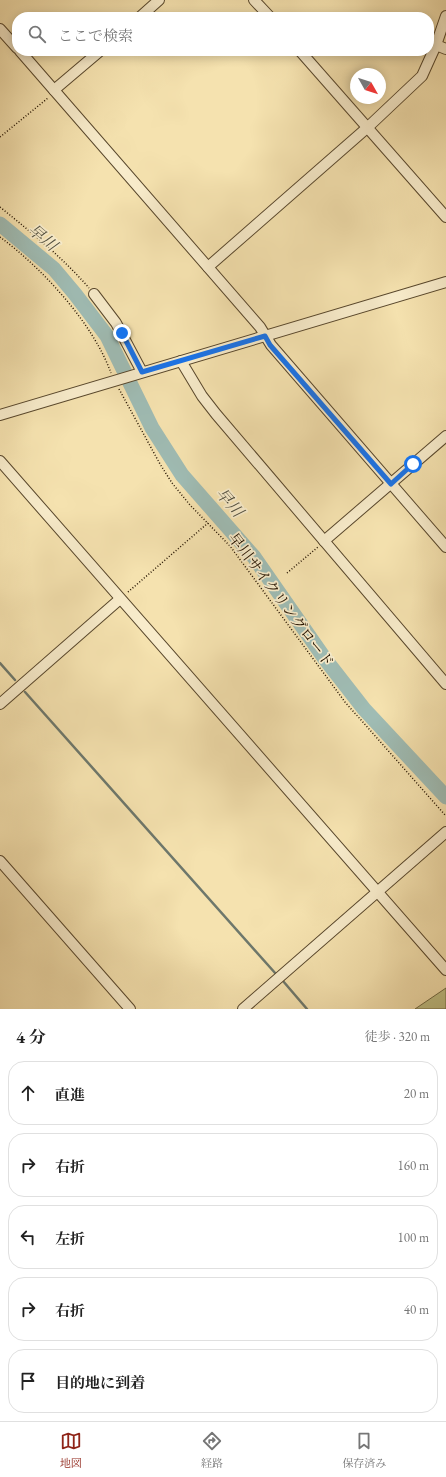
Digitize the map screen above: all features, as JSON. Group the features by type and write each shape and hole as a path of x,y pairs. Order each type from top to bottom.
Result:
{"street":[{"path":"146,12 160,0"},
{"path":"254,0 265,12"},
{"path":"208,267 368,126 422,76 441,47 446,16"},
{"path":"0,29 12,42"},
{"path":"24,56 260,328 270,345 446,547"},
{"path":"54,90 94,56"},
{"path":"305,56 368,126 446,217"},
{"path":"0,415 446,282"},
{"path":"94,294 116,323 141,373"},
{"path":"181,361 208,405 446,684"},
{"path":"324,541 446,436"},
{"path":"0,461 446,970"},
{"path":"0,704 120,599"},
{"path":"243,1009 377,890 446,832"},
{"path":"0,861 130,1009"}],"path":[{"path":"0,137 51,95 54,90"},
{"path":"0,207 67,263 94,294"},
{"name":"早川サイクリングロード","path":"0,237 39,271 69,304 105,357 115,380 160,464 185,499 230,546 345,702 446,816"},
{"path":"120,599 208,523"},
{"path":"287,573 324,541"}],"green space":[{"path":"446,988 446,1009 415,1009"}],"waterway":[{"name":"早川","path":"0,224 54,269 75,294 107,336 152,428 182,475 254,557 325,659 364,709 446,797"},
{"path":"0,663 15,680"},
{"path":"25,692 276,974"},
{"path":"283,981 307,1009"}],"route":[{"path":"122,333 142,372 265,336 270,345 391,484 413,464"}]}
